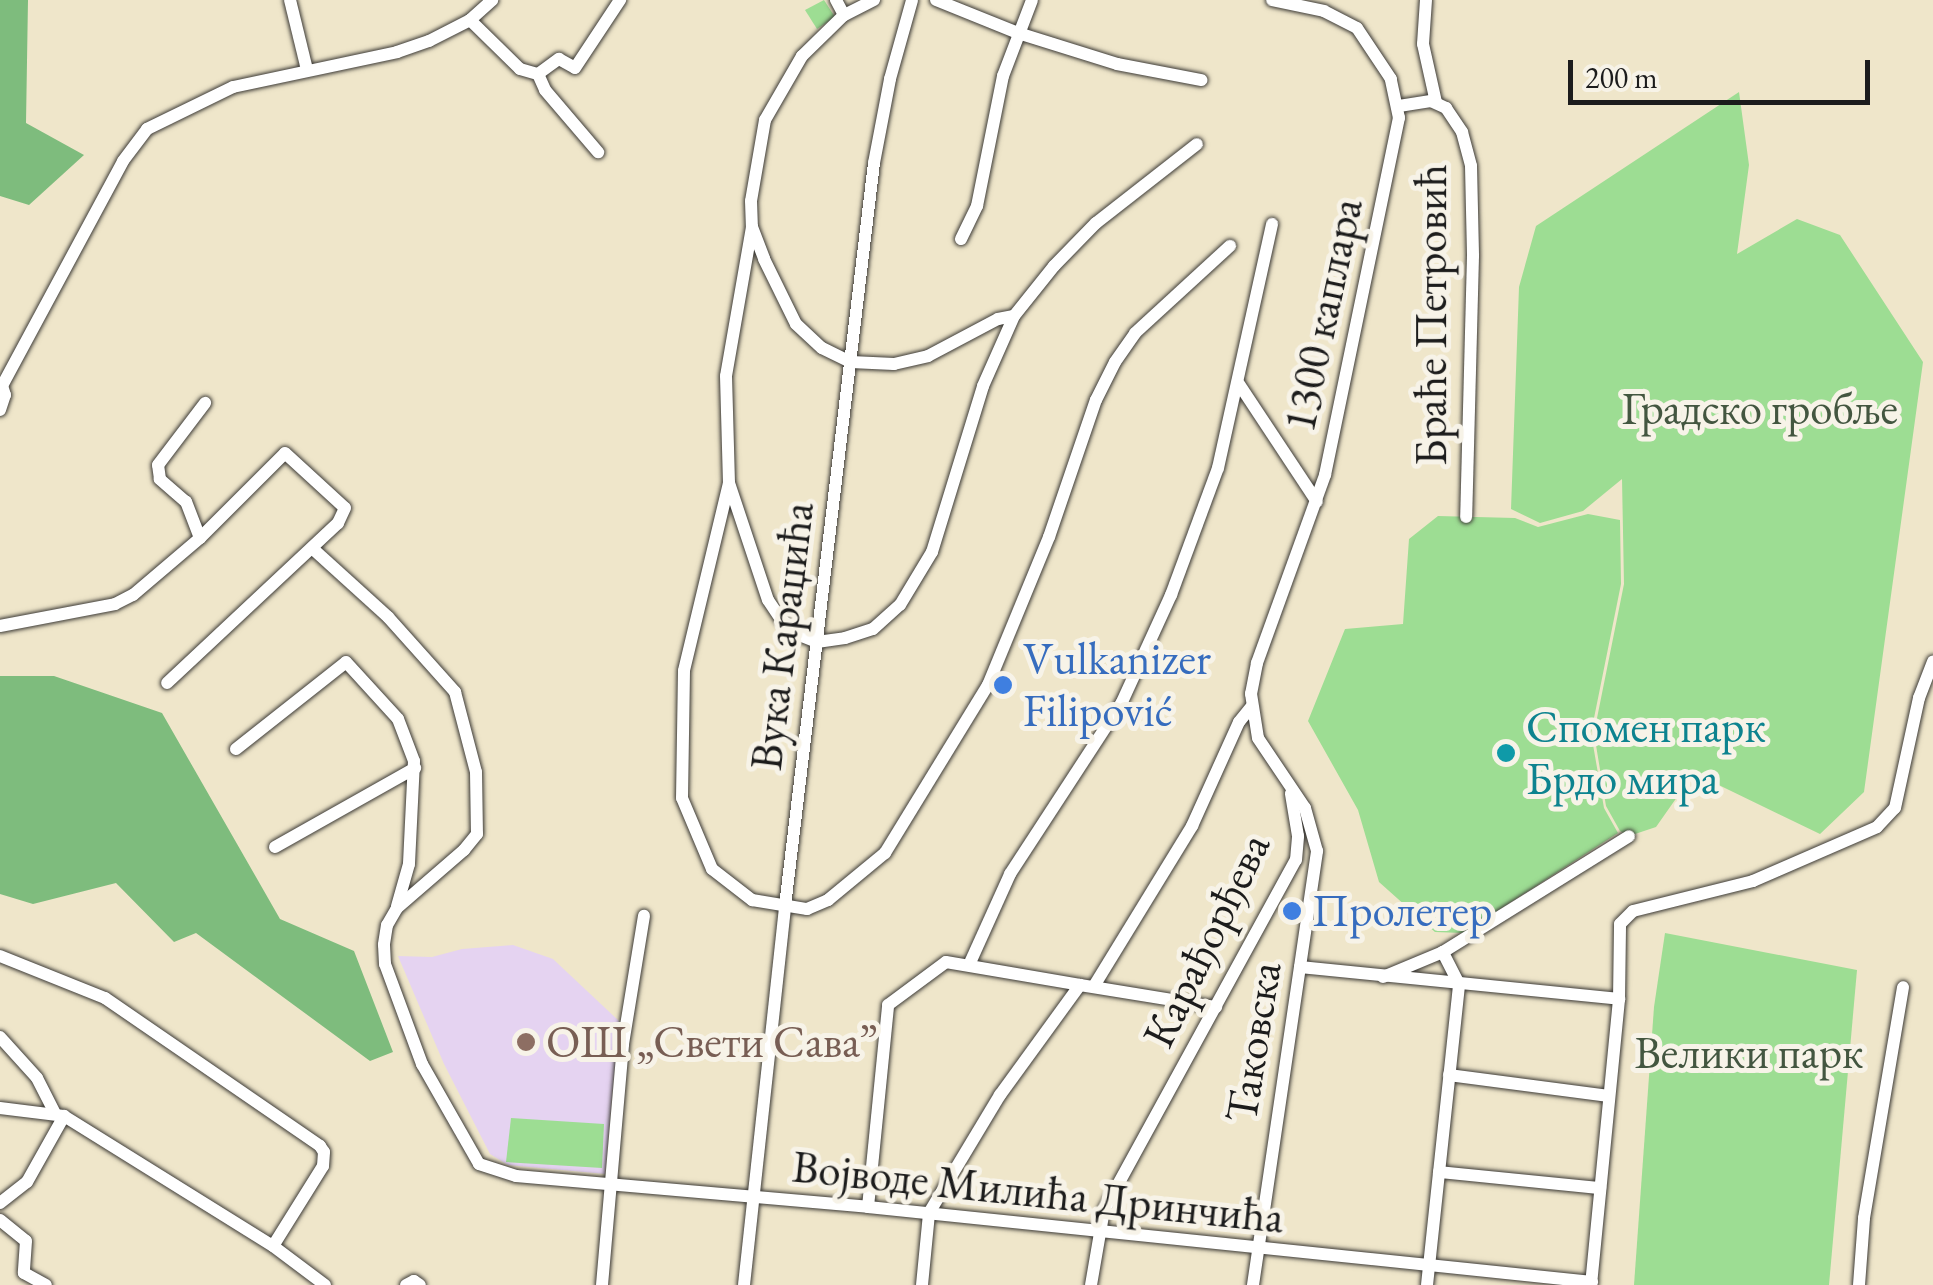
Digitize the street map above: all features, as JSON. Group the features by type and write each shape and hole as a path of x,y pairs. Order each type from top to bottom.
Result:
{"street":[{"path":"290,0 308,70"},
{"path":"0,410 6,395 1,386 124,161 147,129 233,86 397,52 470,20 492,0"},
{"path":"538,74 559,60 574,68 620,0"},
{"path":"836,0 844,15"},
{"path":"874,0 844,15 802,56 765,120 750,201 752,227 726,376 729,483 684,671 682,798 712,868 752,900 807,908 828,900 885,852 988,685 1049,537 1096,400 1115,362 1144,324 1230,246"},
{"name":"Вука Караџића","path":"744,1285 784,906 874,164 912,0"},
{"path":"936,0 1117,64 1202,80"},
{"path":"961,238 977,206 1003,76 1032,0"},
{"name":"1300 каплара","path":"1251,707 1257,663 1318,502 1398,135 1399,106 1383,61 1358,28 1324,10 1272,0"},
{"path":"1426,0 1423,44 1436,84 1436,102"},
{"path":"470,20 520,68 538,74 545,90 598,152"},
{"name":"Браће Петровић","path":"1399,106 1436,102 1449,112 1462,132 1473,179 1466,517"},
{"path":"729,483 768,600 799,636 817,642 873,629 900,605 932,552 983,386 1014,316 1054,266 1096,223 1197,144"},
{"path":"969,965 1010,874 1122,702 1171,595 1218,468 1272,224"},
{"path":"752,227 796,324 822,348 850,362 894,364 928,356 998,320 1014,316"},
{"path":"1239,384 1318,502"},
{"path":"200,538 186,502 160,479 158,466 205,403"},
{"path":"0,626 115,604 148,585 285,453 345,508 338,524 167,683"},
{"path":"312,548 388,616 456,692 476,772 479,818 472,842 396,908"},
{"path":"236,749 346,662 398,719 414,768 409,864 396,908"},
{"path":"1591,1283 1619,998 1620,924 1634,911 1753,881 1877,827 1896,808 1919,698 1933,662"},
{"path":"922,1285 929,1213 1000,1095 1087,986 1192,826 1239,722 1251,707"},
{"name":"Таковска","path":"1251,707 1258,738 1309,816 1316,842 1253,1285"},
{"path":"275,847 414,768"},
{"name":"Карађорђева","path":"1091,1285 1097,1232 1104,1210 1298,854 1289,787"},
{"path":"1380,978 1443,952 1629,836"},
{"name":"Војводе Милића Дринчића","path":"396,908 387,924 385,964 422,1064 479,1164 516,1176 929,1213 1591,1283"},
{"path":"602,1285 630,982 644,916"},
{"path":"1427,1285 1459,984 1443,952"},
{"path":"0,956 105,998 320,1146 324,1166 272,1246"},
{"path":"868,1207 888,1005 946,962 1216,1007"},
{"path":"1300,967 1380,978 1619,998"},
{"path":"1859,1285 1864,1218 1903,987"},
{"path":"0,1036 38,1078 60,1114"},
{"path":"1449,1074 1610,1096"},
{"path":"0,1108 60,1114 272,1246 325,1285"},
{"path":"0,1204 27,1182 60,1114"},
{"path":"1439,1172 1600,1188"},
{"path":"0,1220 26,1240 24,1274 46,1285"}],"shaded area":[{"name":"ОШ „Свети Сава”","path":"513,945 553,959 619,1021 605,1174 508,1165 490,1154 444,1064 398,956 432,957 462,949"}],"green space":[{"path":"0,0 28,0 26,123 84,155 29,205 0,196"},
{"path":"824,0 835,17 817,29 805,10"},
{"name":"Градско гробље","path":"1739,92 1749,165 1737,254 1797,219 1840,235 1923,362 1864,792 1820,834 1694,773 1656,827 1629,836 1620,831 1606,806 1594,733 1624,584 1622,479 1583,511 1540,523 1511,509 1519,287 1536,226"},
{"name":"Спомен парк Брдо мира","path":"1588,514 1620,520 1621,584 1591,733 1604,808 1618,833 1463,933 1435,932 1379,882 1358,810 1308,721 1345,629 1403,624 1409,539 1438,516 1515,518 1538,527"},
{"path":"0,676 54,676 162,713 280,919 354,951 393,1052 370,1061 196,933 174,942 116,883 33,904 0,894"},
{"name":"Велики парк","path":"1665,933 1857,970 1829,1285 1634,1285 1654,1007"},
{"path":"511,1118 604,1124 602,1168 506,1162"}],"place":[{"name":"Vulkanizer Filipović","path":"1003,685"},
{"name":"Спомен парк Брдо мира","path":"1506,753"},
{"name":"Пролетер","path":"1292,911"},
{"name":"ОШ „Свети Сава”","path":"526,1042"}]}
